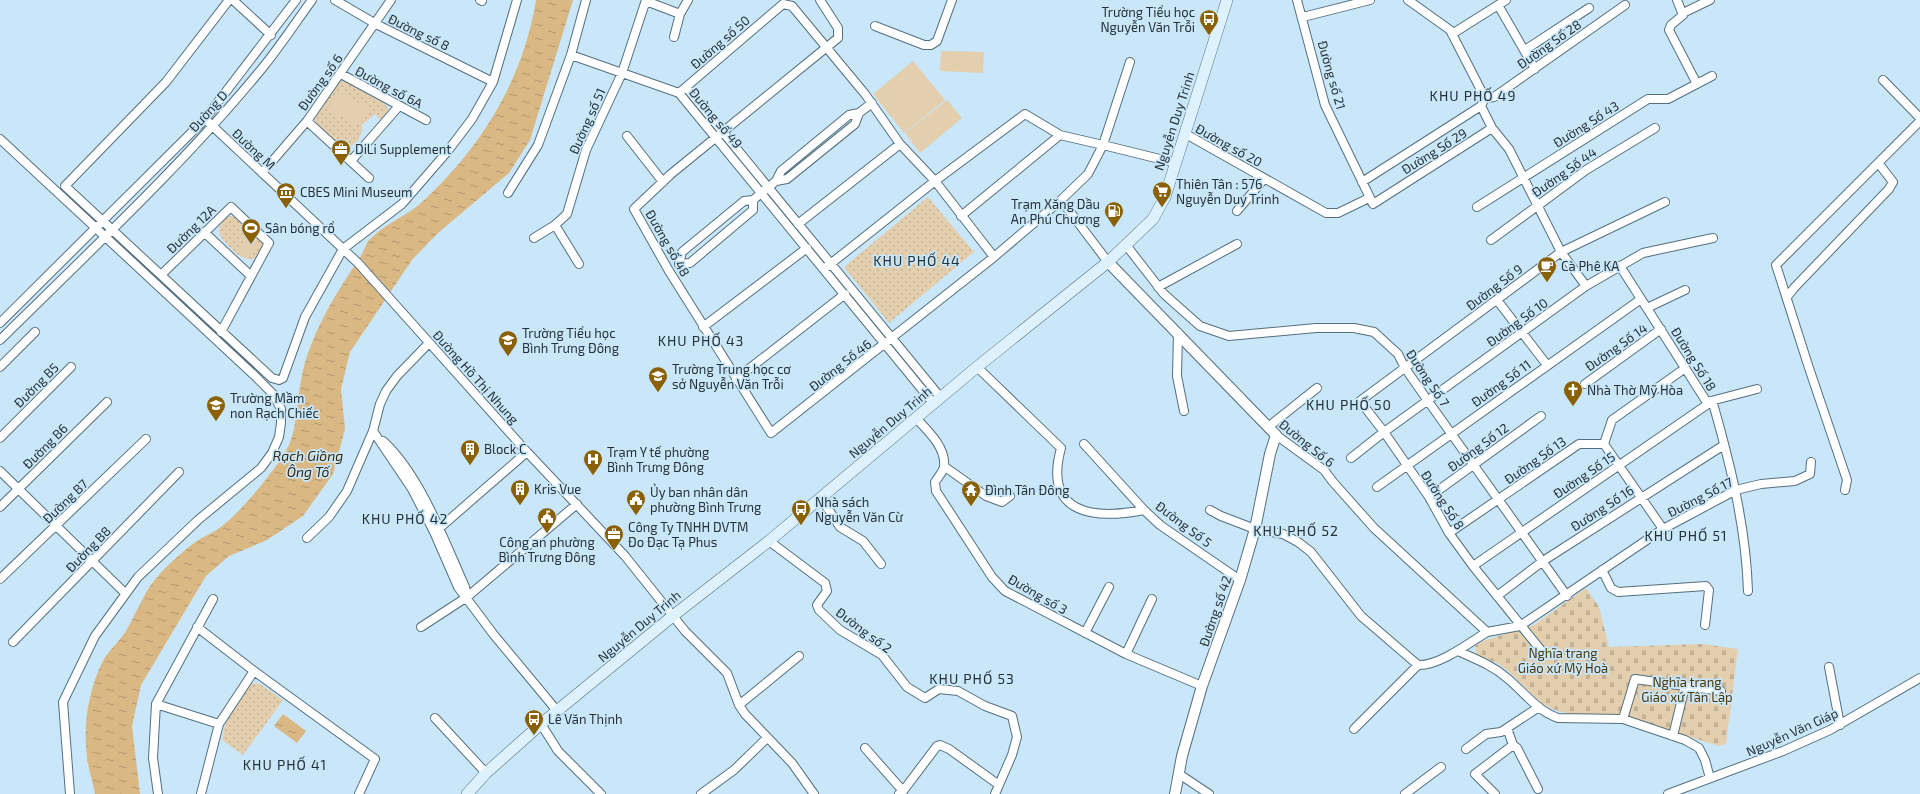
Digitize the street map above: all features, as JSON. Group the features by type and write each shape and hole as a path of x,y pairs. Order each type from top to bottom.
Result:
{"main road":[{"name":"Nguyễn Duy Trinh","path":"467,794 486,772 541,724 558,712 674,615 769,541 977,367 1108,262 1153,219 1165,197 1227,0"}],"street":[{"path":"70,794 63,702 95,636 138,577 198,520 261,468 272,453 279,437 281,416 277,400 263,384 99,224 65,186 166,82 229,0"},
{"path":"233,0 271,35"},
{"name":"Đường D","path":"0,323 205,119 271,35 296,0"},
{"name":"Đường D","path":"0,340 108,233 212,126 265,65 312,0"},
{"name":"Đường số 8","path":"335,0 376,24 493,82"},
{"name":"Đường số 6","path":"262,173 307,121 376,24 391,0"},
{"path":"108,233 161,275 272,378 279,380 282,378 305,317 343,249 402,204 447,152 472,119 493,82 516,0"},
{"path":"508,193 538,145 571,55 586,0"},
{"path":"674,37 680,14 688,0"},
{"name":"Đường số 48","path":"771,433 703,327 634,209 663,182 838,38 838,28 820,0"},
{"path":"876,26 924,45 931,45 937,41 952,0"},
{"name":"Đường số 21","path":"1297,0 1303,17 1325,105 1369,198"},
{"path":"1303,17 1370,0"},
{"path":"1362,182 1481,106 1485,98 1450,30 1408,0"},
{"path":"1452,34 1506,0"},
{"path":"1677,0 1683,13"},
{"path":"1697,84 1669,30 1671,25 1682,17 1683,13 1710,0"},
{"path":"646,1 680,14"},
{"name":"Đường số 51","path":"534,238 555,225 567,214 586,150 622,73 646,1"},
{"name":"Đường số 50","path":"682,90 783,4 792,6 827,48"},
{"path":"1498,5 1535,69"},
{"name":"Đường Số 28","path":"1485,98 1494,97 1625,5"},
{"path":"1525,50 1589,8"},
{"path":"827,48 872,103 900,144 935,181 994,257"},
{"name":"Đường số 49","path":"571,55 622,73 682,90 765,190 807,248 885,344 937,401"},
{"name":"Đường Số 46","path":"771,433 994,257 1061,200 1088,174 1103,146 1130,62"},
{"name":"Đường số 6A","path":"341,74 426,120"},
{"name":"Đường Số 43","path":"1477,207 1648,99 1668,99 1712,76"},
{"path":"1883,80 1920,118"},
{"path":"679,264 682,252 744,201 753,200 776,181 781,171 849,115 859,113 872,103"},
{"path":"351,161 399,106"},
{"path":"1481,106 1492,128 1509,149 1561,252 1586,286"},
{"path":"824,269 935,181 1025,114 1060,135 1176,163"},
{"name":"Đường M","path":"205,119 358,263"},
{"path":"307,121 369,178"},
{"path":"1845,490 1847,480 1776,265 1879,164 1920,121"},
{"name":"Đường Số 29","path":"1369,198 1373,204 1492,128"},
{"name":"Đường Số 44","path":"1491,240 1586,170 1655,128"},
{"name":"Đường số 20","path":"1184,134 1326,213 1338,213 1369,198"},
{"path":"961,216 1060,135"},
{"path":"627,136 663,182"},
{"path":"0,139 99,224"},
{"path":"798,224 900,144"},
{"path":"1787,297 1890,189 1893,182 1879,164"},
{"path":"1237,211 1264,179"},
{"path":"765,190 798,224 892,338 937,401"},
{"path":"669,271 679,264 690,263 753,210 753,200"},
{"path":"1061,200 1108,262"},
{"name":"Đường Số 9","path":"1405,368 1561,252 1665,202"},
{"name":"Đường 12A","path":"161,275 231,207 269,243 221,332"},
{"path":"555,225 578,264"},
{"path":"204,232 251,276"},
{"name":"Đường Số 10","path":"1351,458 1384,432 1586,286 1643,253 1713,238"},
{"path":"1158,287 1237,244"},
{"name":"Đường Số 7","path":"1126,245 1158,287 1200,326 1230,336 1316,328 1354,328 1374,332 1398,354 1405,368 1428,401 1567,596"},
{"path":"703,327 807,248"},
{"name":"Đường Số 6","path":"1108,262 1178,332 1276,435 1324,470 1374,528 1486,632"},
{"name":"Đường Hồ Thị Nhung","path":"358,263 527,452 625,556 674,615 685,631 727,672 739,705"},
{"name":"Đường Số 18","path":"1620,266 1661,329 1684,369 1709,403 1724,445 1736,490 1747,567 1748,591"},
{"path":"1647,308 1685,290"},
{"path":"736,379 845,294"},
{"name":"Đường Số 11","path":"1377,487 1547,364 1641,299"},
{"path":"1498,300 1547,364"},
{"name":"Đường Số 14","path":"1585,384 1661,329"},
{"path":"0,367 35,332"},
{"path":"1178,332 1177,376 1184,411"},
{"path":"307,538 330,517 347,491 373,431 375,418 386,391 397,376 429,343"},
{"name":"Đường B5","path":"0,438 71,367"},
{"name":"Đường Số 5","path":"977,367 1061,448 1057,465 1057,484 1063,496 1075,507 1091,514 1111,514 1144,510 1160,525 1240,580"},
{"name":"Đường Số 8","path":"1405,368 1360,401 1384,432 1406,466 1429,497 1449,533 1520,626 1544,654"},
{"path":"1663,529 1604,444 1612,420 1684,369"},
{"path":"1268,427 1317,388"},
{"name":"Đường Số 15","path":"1473,566 1709,403 1756,389"},
{"name":"Đường B6","path":"0,507 107,402"},
{"name":"Đường Số 12","path":"1429,497 1474,466 1541,416"},
{"path":"916,418 939,446 944,458 945,467 986,496 1002,502 1010,496"},
{"path":"373,431 396,452 465,587 467,597 494,635 558,712"},
{"name":"Đường số 42","path":"1175,794 1182,756 1202,686 1240,580 1255,529 1270,454 1276,435"},
{"name":"Đường B7","path":"0,579 146,439"},
{"path":"1084,444 1144,510"},
{"name":"Đường Số 13","path":"1449,533 1579,444 1604,444"},
{"name":"Đường Số 16","path":"1497,596 1543,561 1724,445"},
{"path":"436,531 527,452"},
{"name":"Đường Số 17","path":"1520,626 1567,596 1602,570 1663,529 1736,490 1761,484 1795,480 1810,474 1810,462"},
{"name":"Đường số 3","path":"945,467 935,482 935,488 992,577 1005,591 1126,654 1202,686"},
{"path":"0,471 125,593"},
{"name":"Đường B8","path":"13,642 179,472"},
{"path":"821,498 840,527 863,541 881,564"},
{"path":"421,627 467,597 577,504"},
{"path":"1210,510 1221,516 1255,529 1283,534 1298,542 1311,552 1361,616 1418,665"},
{"name":"Đường số 2","path":"769,541 825,583 827,591 817,605 819,610 840,630 882,655 907,687 925,698 939,689 958,691 985,706 1012,716 1017,736 1012,755 995,794"},
{"path":"1602,570 1611,588 1618,592 1706,586 1709,590 1705,625"},
{"path":"1085,633 1109,587"},
{"path":"158,794 153,758 156,704 213,599"},
{"path":"1126,654 1152,599"},
{"path":"1354,729 1418,665 1428,664 1458,651 1486,632 1520,626"},
{"path":"197,627 254,672 375,759 359,794"},
{"path":"1458,651 1488,664 1507,677 1548,715 1558,718 1623,720 1685,740 1699,748 1705,760 1710,778"},
{"path":"799,656 739,705 767,738 792,763 814,794"},
{"path":"1829,667 1840,725"},
{"path":"201,794 219,724 254,672"},
{"name":"Nguyễn Văn Giáp","path":"1668,794 1677,792 1783,751 1840,725 1920,678"},
{"path":"1623,720 1635,679 1721,691"},
{"path":"1673,736 1685,686"},
{"path":"156,704 219,724"},
{"path":"1466,749 1486,734 1501,732 1538,707"},
{"path":"435,718 486,772"},
{"path":"541,724 558,751 601,794"},
{"path":"1507,728 1513,745 1517,748 1538,789"},
{"path":"700,794 734,770 767,738"},
{"path":"865,748 901,792 937,746 940,745 949,749 999,785"},
{"path":"1494,794 1475,774 1513,745"},
{"path":"1405,794 1441,768"},
{"path":"1179,774 1209,794"}],"green space":[{"path":"941,51 984,52 983,73 940,71"},
{"path":"913,61 945,100 904,133 873,94"},
{"path":"340,81 344,81 385,104 389,110 380,120 375,114 362,125 361,134 355,144 343,149 316,123 314,119"},
{"path":"337,91 369,108 360,126 328,110"},
{"path":"947,100 962,118 920,153 905,133"},
{"path":"928,197 974,252 889,323 844,267"},
{"path":"230,216 240,218 263,240 263,248 259,255 248,259 243,257 233,250 220,236 219,227 226,218"},
{"name":"Sân bóng rổ","path":"252,236 259,243 258,248 255,252 246,256 239,249"},
{"path":"1586,588 1599,607 1609,647 1703,644 1738,649 1726,744 1719,746 1616,714 1589,715 1556,710 1546,706 1538,700 1500,665 1476,653 1475,646 1483,641 1534,625"},
{"path":"251,684 260,684 283,700 243,755 222,740 226,722"}],"water":[{"name":"Rạch Giồng Ông Tố","path":"536,0 573,0 530,140 509,173 438,233 412,260 350,352 341,389 345,429 333,474 303,516 267,540 229,556 206,576 141,685 132,726 140,794 95,794 88,766 86,721 93,686 102,663 107,654 124,634 147,591 168,565 197,541 230,520 259,488 284,454 292,437 296,419 300,384 306,359 318,328 334,298 361,256 367,243 379,231 421,203 462,160 480,136 496,112 521,58 530,30"},
{"path":"283,714 306,731 297,743 274,726"}],"place":[{"name":"Trường Tiểu học Nguyễn Văn Trỗi","path":"1209,36"},
{"name":"DiLi Supplement","path":"341,166"},
{"name":"Thiên Tân : 576 Nguyễn Duy Trinh","path":"1162,208"},
{"name":"CBES Mini Museum","path":"286,209"},
{"name":"Trạm Xăng Dầu An Phú Chương","path":"1114,228"},
{"name":"Sân bóng rổ","path":"251,245"},
{"name":"Cà Phê KA","path":"1547,283"},
{"name":"Trường Tiểu học Bình Trưng Đông","path":"508,357"},
{"name":"Trường Trung học cơ sở Nguyễn Văn Trỗi","path":"658,393"},
{"name":"Nhà Thờ Mỹ Hòa","path":"1573,407"},
{"name":"Trường Mầm non Rạch Chiếc","path":"216,422"},
{"name":"Block C","path":"470,466"},
{"name":"Trạm Y tế phường Bình Trưng Đông","path":"593,476"},
{"name":"Kris Vue","path":"520,506"},
{"name":"Đình Tân Đông","path":"971,507"},
{"name":"Ủy ban nhân dân phường Bình Trưng","path":"636,516"},
{"name":"Nhà sách Nguyễn Văn Cừ","path":"801,526"},
{"name":"Công an phường Bình Trưng Đông","path":"547,534"},
{"name":"Công Ty TNHH DVTM Đo Đạc Tạ Phus","path":"614,551"},
{"name":"Lê Văn Thịnh","path":"534,736"}],"district":[{"name":"KHU PHỐ 49","path":"1473,95"},
{"name":"KHU PHỐ 44","path":"917,260"},
{"name":"KHU PHỐ 43","path":"701,340"},
{"name":"KHU PHỐ 50","path":"1349,404"},
{"name":"KHU PHỐ 42","path":"405,518"},
{"name":"KHU PHỐ 52","path":"1296,530"},
{"name":"KHU PHỐ 51","path":"1686,535"},
{"name":"KHU PHỐ 53","path":"972,678"},
{"name":"KHU PHỐ 41","path":"285,764"}],"park label":[{"name":"Nghĩa trang Giáo xứ Mỹ Hoà","path":"1563,660"},
{"name":"Nghĩa trang Giáo xứ Tân Lập","path":"1687,690"}]}
